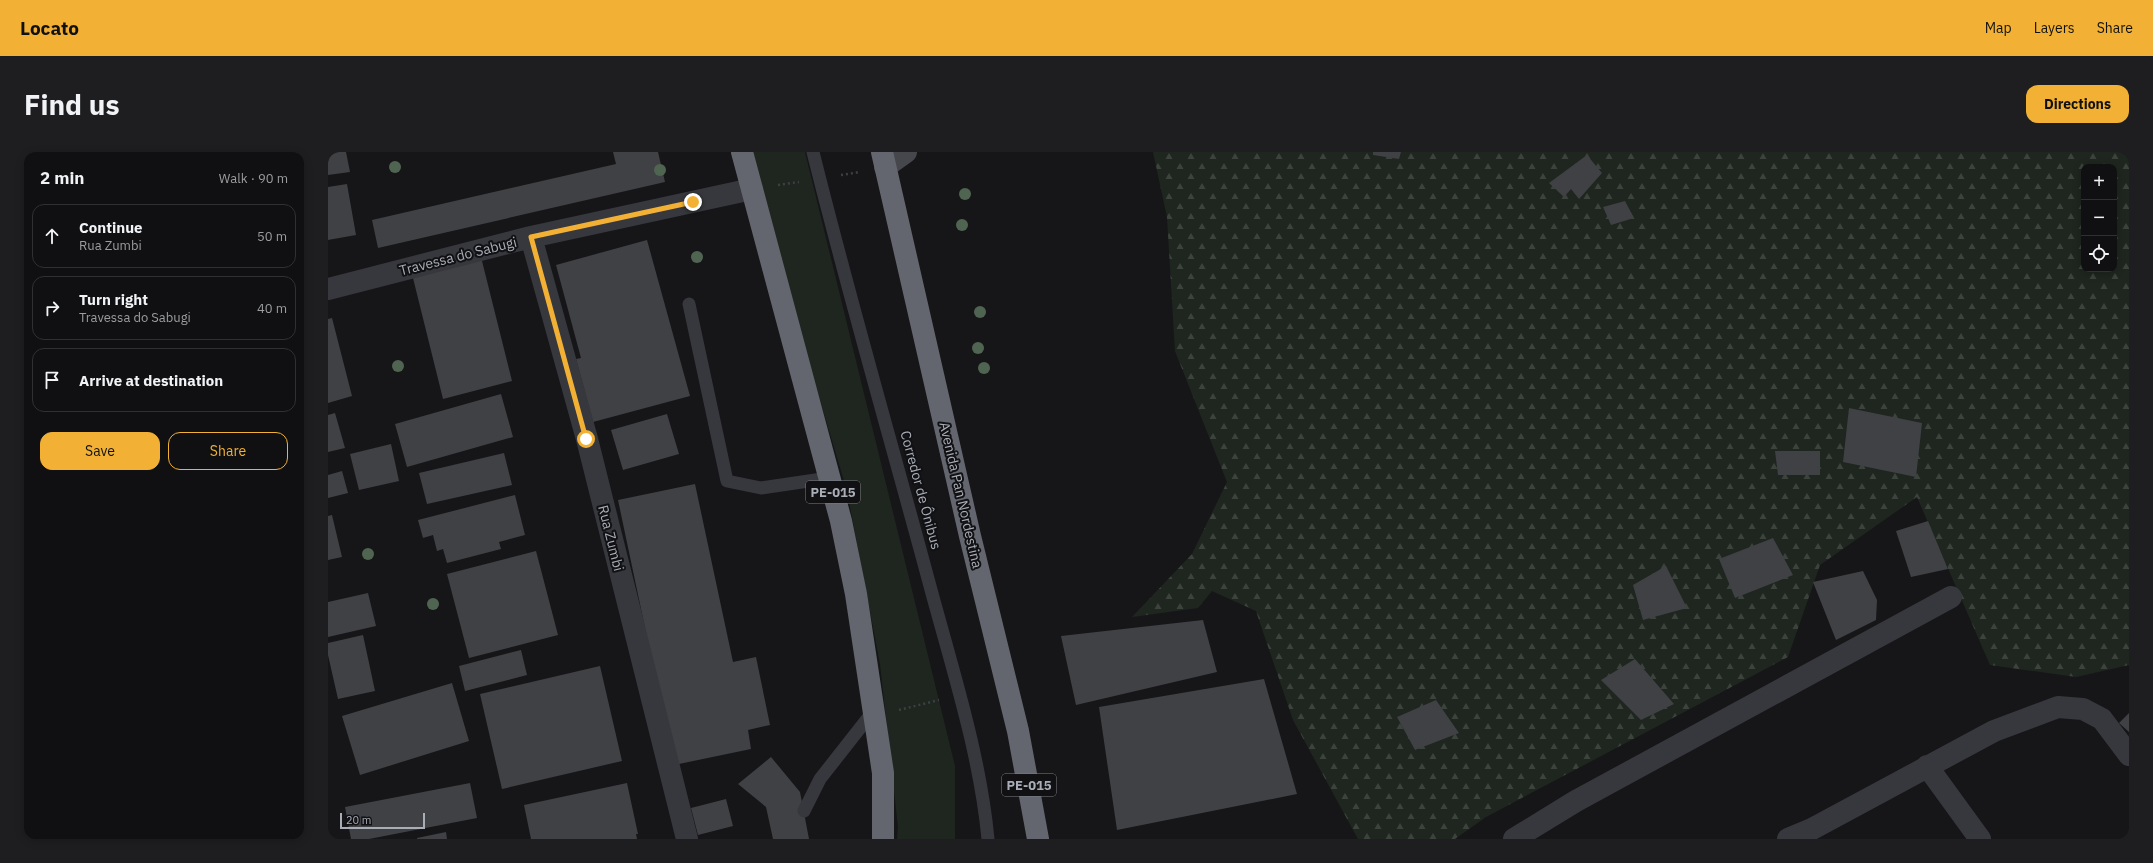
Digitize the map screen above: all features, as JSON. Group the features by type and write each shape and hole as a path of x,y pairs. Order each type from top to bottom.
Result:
{"highway":[{"name":"PE-015","path":"742,152 841,521 856,594 875,709 883,773 883,839"},
{"name":"Avenida Pan Nordestina","path":"884,160 970,536 1018,732 1038,839"}],"street":[{"path":"884,160 906,152"},
{"name":"Travessa do Sabugi","path":"328,289 531,237 752,189"},
{"name":"Rua Zumbi","path":"531,237 588,447 687,839"},
{"path":"1514,839 1576,801 1951,597"},
{"path":"1788,839 1812,829 1927,766 1994,732 2058,707 2084,709 2102,719 2129,755"},
{"path":"1927,766 1980,839"}],"lane":[{"name":"Corredor de Ônibus","path":"813,152 953,670 986,813 988,839"},
{"path":"689,304 727,481 761,488 829,478"},
{"path":"804,811 820,779 875,709"}],"green space":[{"path":"753,152 805,152 955,766 955,839 897,839 898,827 880,664 847,491 797,323"},
{"path":"1153,152 2129,152 2129,665 2076,677 1990,665 1917,497 1820,565 1788,657 1486,817 1455,839 1358,839 1293,720 1256,611 1212,591 1198,608 1132,617 1192,554 1227,482 1175,351 1167,217"}],"building":[{"path":"328,152 346,152 350,172 328,175"},
{"path":"613,152 658,152 665,182 378,248 372,220 616,164"},
{"path":"1373,152 1401,152 1399,159 1373,155"},
{"path":"1587,155 1602,173 1579,199 1571,189 1564,197 1549,183"},
{"path":"347,184 356,235 328,240 328,187"},
{"path":"1625,201 1634,218 1611,225 1603,207"},
{"path":"647,240 690,396 593,422 576,359 581,358 556,265"},
{"path":"481,257 512,381 443,399 412,274"},
{"path":"332,318 352,396 328,403 328,319"},
{"path":"501,394 513,437 407,467 395,424"},
{"path":"1849,408 1922,423 1916,477 1843,462"},
{"path":"335,413 345,448 328,452 328,415"},
{"path":"667,414 679,454 623,470 611,430"},
{"path":"391,444 399,481 359,490 350,454"},
{"path":"1775,451 1820,451 1820,475 1778,475"},
{"path":"504,453 512,485 427,504 419,473"},
{"path":"342,471 348,493 328,498 328,475"},
{"path":"695,484 733,662 756,657 770,725 748,730 751,749 674,765 618,500"},
{"path":"515,495 525,535 499,542 501,549 447,563 443,549 437,551 433,535 423,538 418,520"},
{"path":"332,515 342,557 328,560 328,516"},
{"path":"1928,521 1948,569 1911,577 1896,531"},
{"path":"1773,538 1793,575 1735,598 1719,559"},
{"path":"536,551 558,635 469,658 447,574"},
{"path":"1666,566 1687,608 1643,620 1633,585"},
{"path":"1863,571 1877,600 1876,620 1836,640 1813,582"},
{"path":"368,593 376,626 328,637 328,602"},
{"path":"1203,620 1217,672 1076,705 1061,636"},
{"path":"363,635 375,691 338,699 328,655 328,643"},
{"path":"521,650 527,675 465,691 459,666"},
{"path":"1635,659 1674,704 1641,720 1601,680"},
{"path":"600,666 622,761 502,789 480,694"},
{"path":"1264,679 1297,794 1117,830 1099,707"},
{"path":"452,683 469,741 360,775 342,716"},
{"path":"1436,700 1459,733 1415,750 1397,717"},
{"path":"2129,713 2129,732 2119,723"},
{"path":"771,757 800,792 809,839 773,839 766,807 738,784"},
{"path":"470,783 477,818 369,839 351,839 345,807"},
{"path":"627,783 638,834 636,834 637,839 531,839 524,805"},
{"path":"726,799 733,826 698,835 691,808"},
{"path":"446,832 447,839 417,839 417,838"}],"route":[{"path":"586,439 531,237 693,202"}]}
